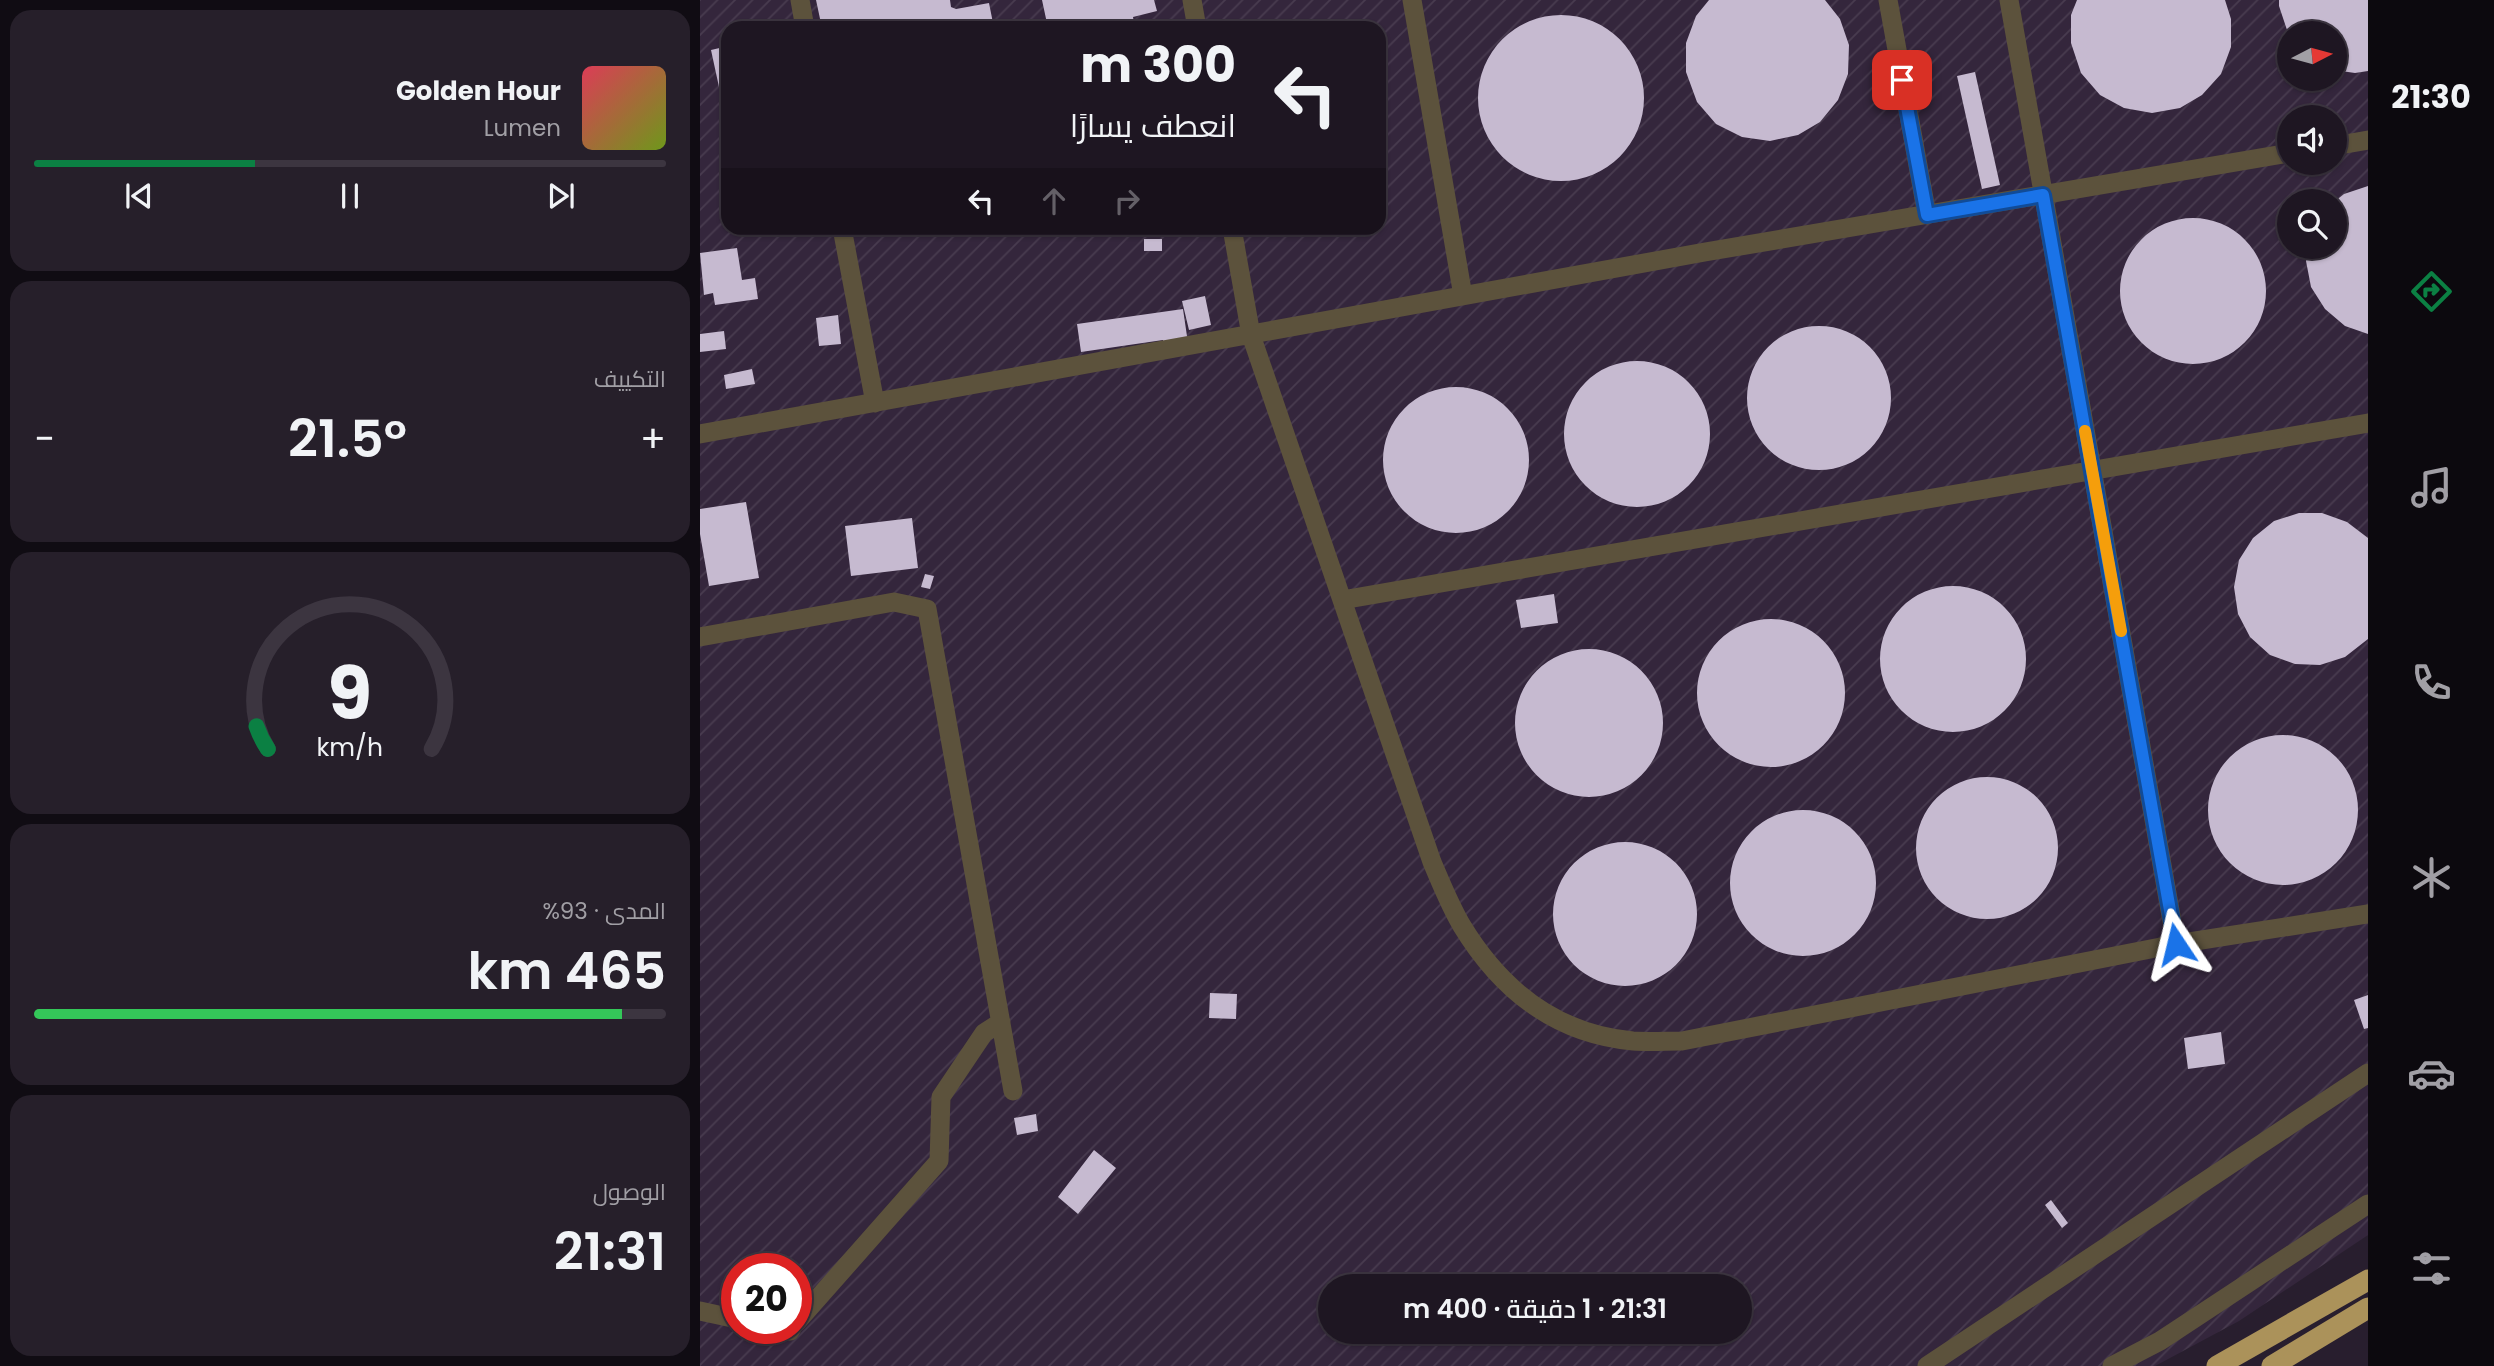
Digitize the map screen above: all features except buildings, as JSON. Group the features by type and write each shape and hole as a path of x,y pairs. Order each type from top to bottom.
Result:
{"highway":[{"path":"2217,1366 2368,1280"},
{"path":"2272,1366 2368,1308"}],"lane":[{"path":"800,0 804,21"},
{"path":"1192,0 1196,21"},
{"path":"1412,0 1463,296"},
{"path":"1888,0 1927,215"},
{"path":"2009,0 2176,944"},
{"path":"2347,143 2368,140"},
{"path":"700,434 1463,296 2277,155"},
{"path":"843,235 875,403"},
{"path":"1233,235 1251,335 1432,862 1460,923 1488,965 1528,1003 1578,1029 1632,1041 1682,1041 2176,944 2368,914"},
{"path":"1342,600 2368,423"},
{"path":"700,637 894,602 926,609 1013,1091"},
{"path":"812,1305 939,1161 941,1097 984,1034 1001,1022"},
{"path":"1927,1366 2368,1073"},
{"path":"2112,1366 2160,1341 2368,1205"},
{"path":"700,1311 721,1316"}],"shaded area":[{"path":"700,0 2368,0 2368,1235 2239,1321 2155,1366 700,1366"}],"slow traffic":[{"path":"2085,431 2121,631"}],"route":[{"path":"1902,80 1927,215 2043,195 2176,944"}]}
